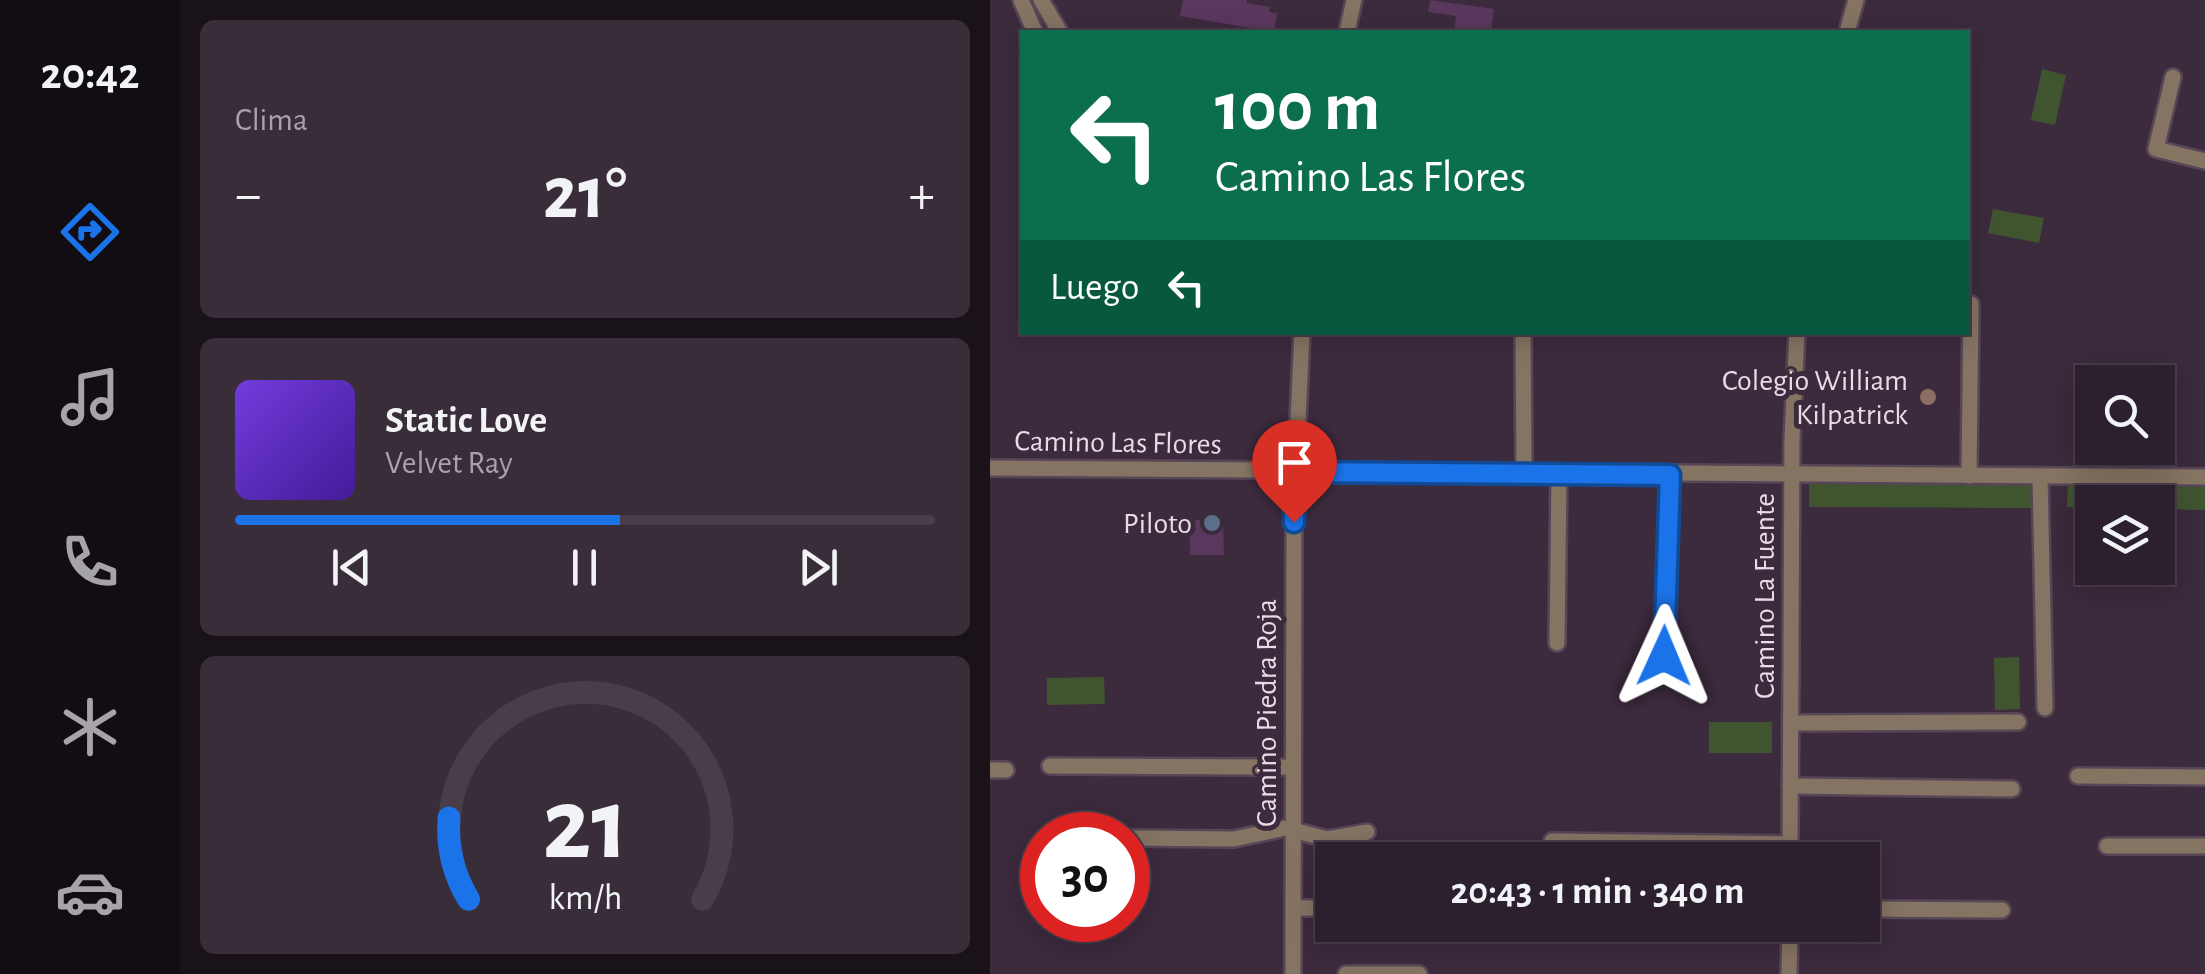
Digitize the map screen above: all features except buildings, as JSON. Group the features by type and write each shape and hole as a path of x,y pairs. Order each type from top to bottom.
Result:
{"street":[{"path":"1021,0 1034,30"},
{"path":"1040,0 1059,30"},
{"path":"1347,30 1354,0"},
{"path":"1848,30 1856,0"},
{"path":"2173,77 2156,148 2205,161"},
{"path":"1969,476 1971,304"},
{"name":"Camino Piedra Roja","path":"1293,974 1295,472 1302,335"},
{"path":"1523,335 1524,473"},
{"name":"Camino La Fuente","path":"1790,842 1797,335"},
{"name":"Camino Las Flores","path":"990,468 2205,478"},
{"path":"1557,643 1558,473"},
{"path":"1664,660 1670,475"},
{"path":"2040,476 2044,708"},
{"path":"1791,723 2018,722"},
{"path":"1050,766 1293,767"},
{"path":"2078,776 2205,777"},
{"path":"1790,786 2012,788"},
{"path":"1150,838 1234,839 1285,828 1327,840 1367,832"},
{"path":"1552,841 1574,842"},
{"path":"2107,846 2205,846"},
{"path":"1294,908 1315,908"},
{"path":"1880,909 2002,910"},
{"path":"1789,974 1790,942"},
{"path":"1346,974 1419,974"}],"green space":[{"path":"2042,69 2066,75 2055,125 2031,120"},
{"path":"1993,209 2044,218 2039,243 1988,233"},
{"path":"1809,481 2031,482 2031,508 1809,507"},
{"path":"2068,484 2136,485 2075,485 2075,507 2067,507"},
{"path":"2175,486 2205,486 2205,510 2175,509"},
{"path":"2019,657 2020,709 1995,710 1994,658"},
{"path":"1104,677 1105,704 1047,705 1047,678"},
{"path":"1709,722 1772,722 1772,753 1709,753"}],"place":[{"name":"Colegio William Kilpatrick","path":"1928,397"},
{"name":"Piloto","path":"1212,523"}],"route":[{"path":"1294,522 1295,472 1670,475 1664,656"}]}
